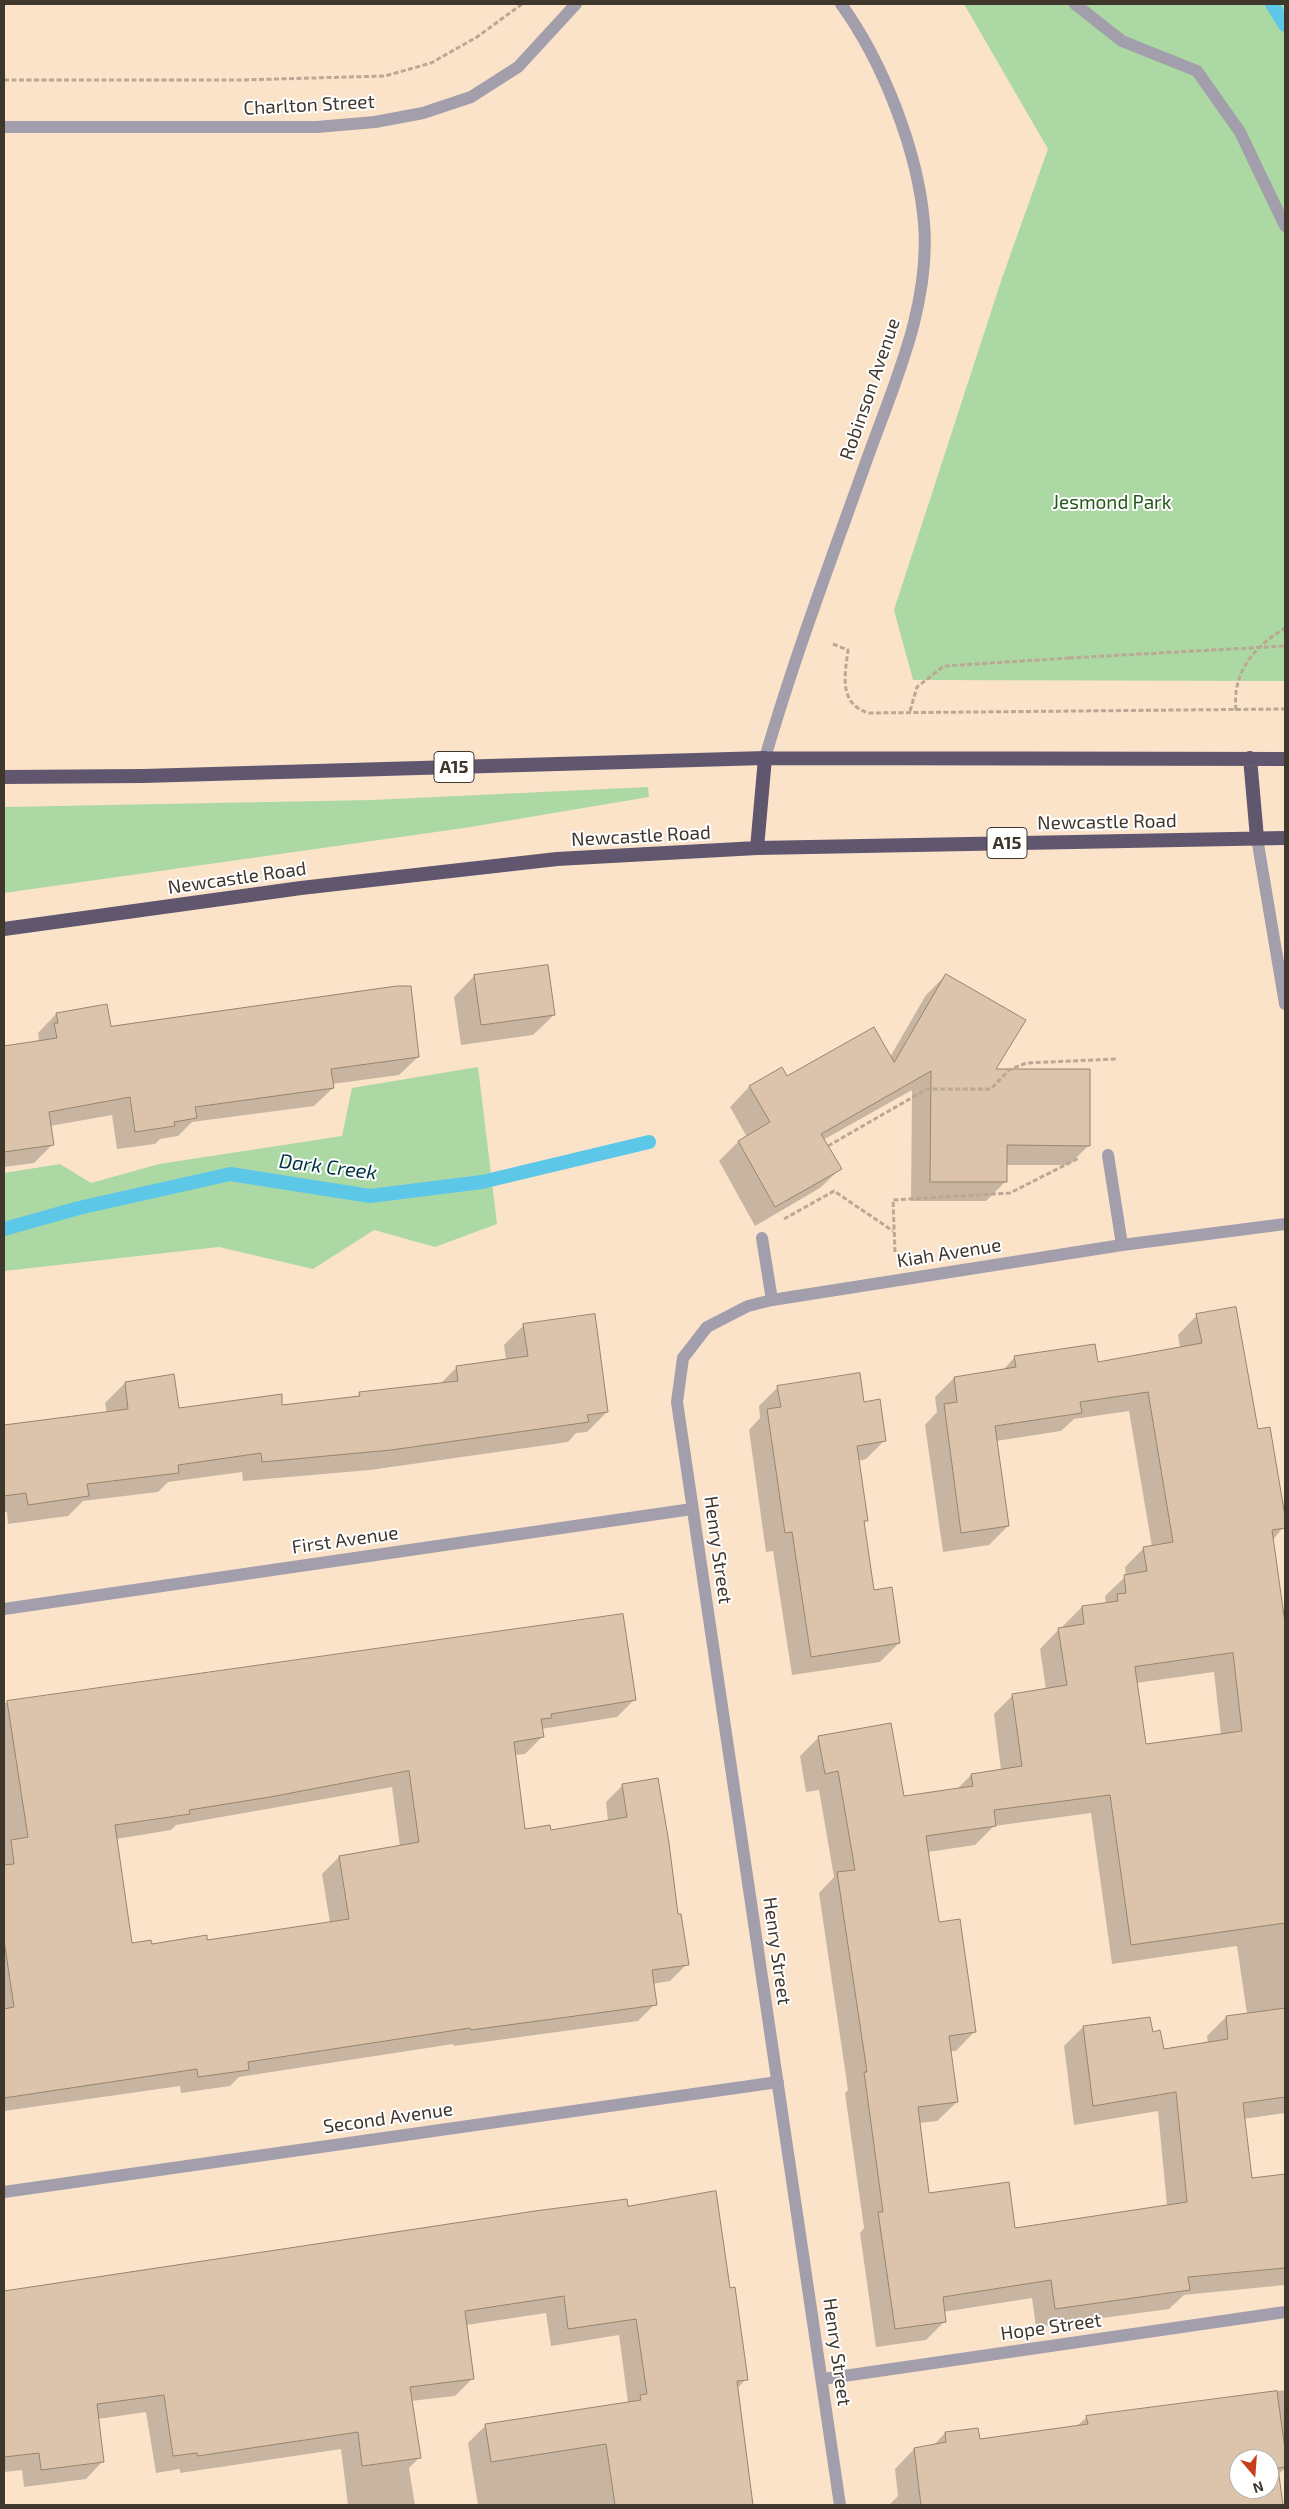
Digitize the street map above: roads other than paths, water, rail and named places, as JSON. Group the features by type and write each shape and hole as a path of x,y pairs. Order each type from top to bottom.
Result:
{"highway":[{"name":"A15","path":"4,777 143,776 765,758 1285,759"},
{"path":"757,848 765,758"},
{"path":"1250,758 1257,838"},
{"name":"Newcastle Road","path":"4,928 301,888 556,859 757,848 1285,838"}],"street":[{"name":"Charlton Street","path":"4,127 317,127 375,122 423,113 471,96 518,67 576,4"},
{"name":"Robinson Avenue","path":"765,758 805,632 911,334 922,274 924,223 913,167 893,100 858,27 842,4"},
{"path":"1074,4 1122,41 1197,71 1240,132 1285,226"},
{"path":"1257,838 1285,1004"},
{"path":"1108,1155 1122,1245"},
{"name":"Kiah Avenue","path":"677,1402 684,1358 707,1328 748,1306 772,1300 1122,1245 1285,1224"},
{"path":"762,1238 772,1300"},
{"name":"Henry Street","path":"677,1402 823,2379 840,2505"},
{"name":"First Avenue","path":"4,1609 692,1509"},
{"name":"Second Avenue","path":"4,2192 778,2082"},
{"name":"Hope Street","path":"823,2379 1285,2312"}],"waterway":[{"path":"1272,4 1285,25"},
{"name":"Dark Creek","path":"4,1229 79,1208 230,1174 370,1196 482,1182 649,1142"}],"park label":[{"name":"Jesmond Park","path":"1112,503"}]}
